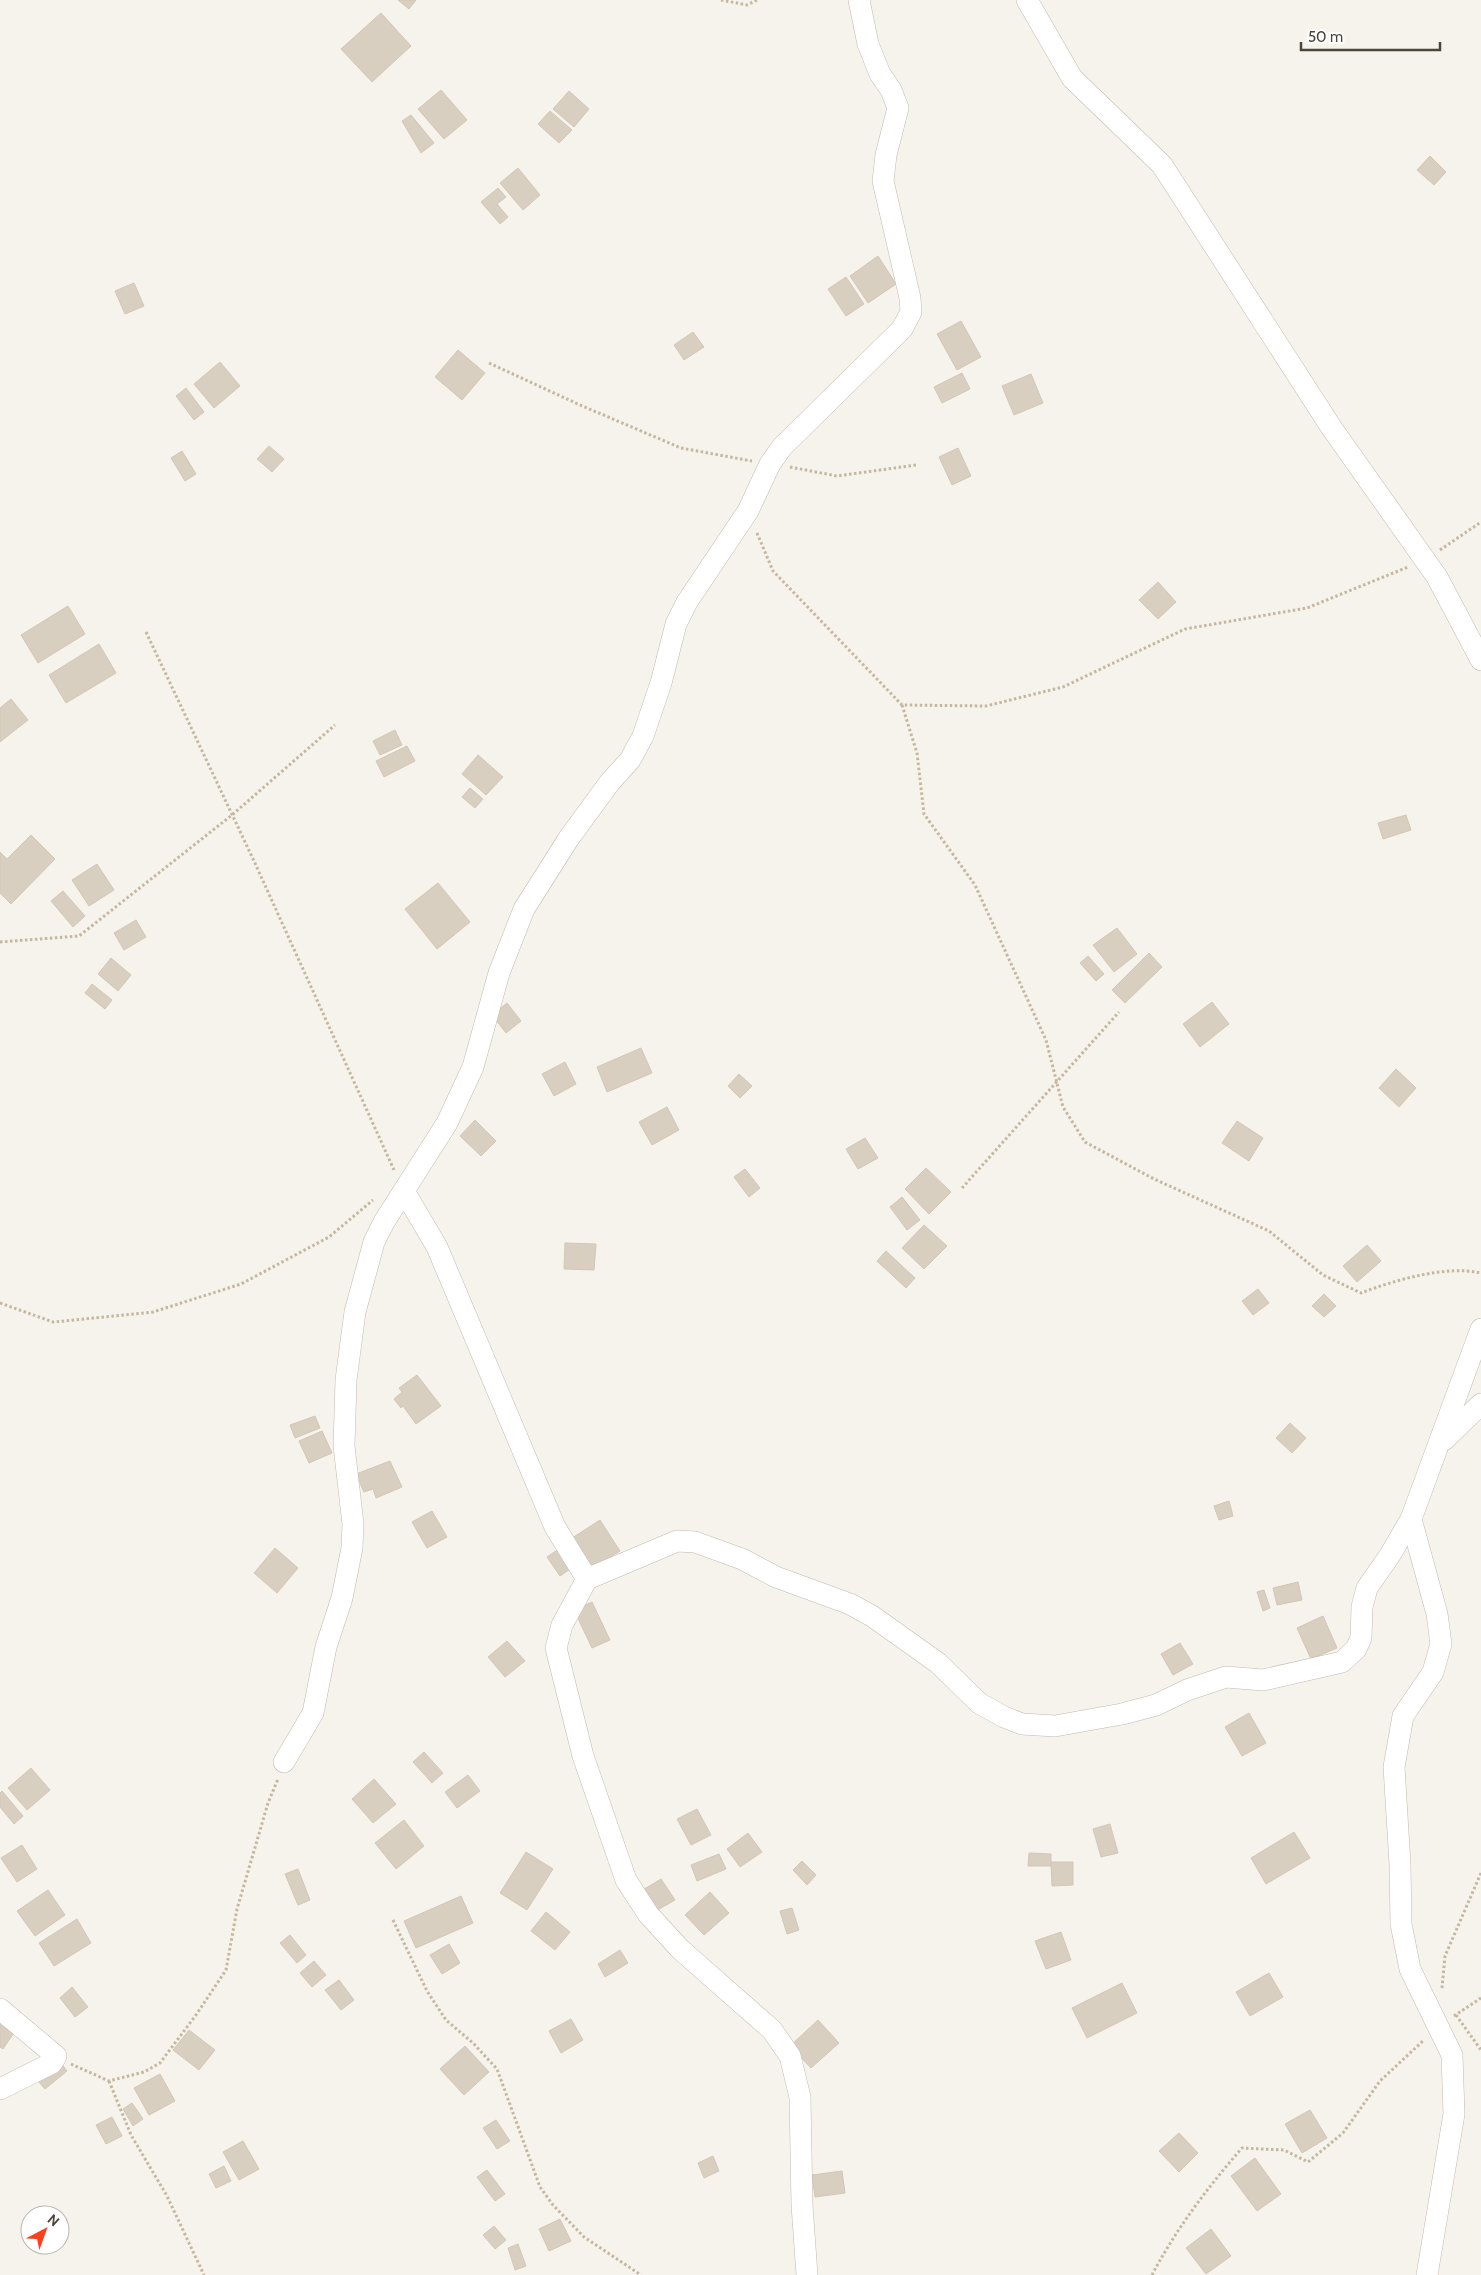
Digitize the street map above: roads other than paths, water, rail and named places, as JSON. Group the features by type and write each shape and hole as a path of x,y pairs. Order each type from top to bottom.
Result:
{"street":[{"path":"284,1762 313,1713 326,1647 342,1598 352,1548 353,1524 344,1446 346,1380 354,1312 374,1242 384,1222 447,1123 473,1067 499,973 524,908 569,838 610,782 630,760 643,736 661,683 676,624 687,602 748,511 770,464 782,447 902,329 911,312 910,298 883,181 886,155 898,108 891,90 880,74 868,44 859,0"},
{"path":"1027,0 1072,78 1162,166 1330,427 1437,577 1481,660"},
{"path":"404,1190 437,1247 555,1527 587,1579"},
{"path":"808,2275 802,2205 800,2097 790,2056 772,2030 680,1949 648,1914 626,1880 583,1756 556,1648 562,1625 587,1579 677,1541 695,1542 742,1559 776,1577 850,1604 872,1616 938,1663 979,1703 1004,1717 1022,1724 1054,1726 1122,1714 1156,1705 1187,1690 1226,1677 1263,1680 1342,1662 1356,1649 1361,1638 1363,1598 1411,1518 1481,1329"},
{"path":"1440,1444 1481,1404"},
{"path":"1411,1518 1437,1614 1441,1644 1432,1672 1403,1716 1397,1744 1394,1767 1400,1864 1401,1924 1410,1969 1447,2021 1452,2055 1454,2114 1427,2275"},
{"path":"0,2009 54,2052 56,2058 52,2063 0,2089"}]}
